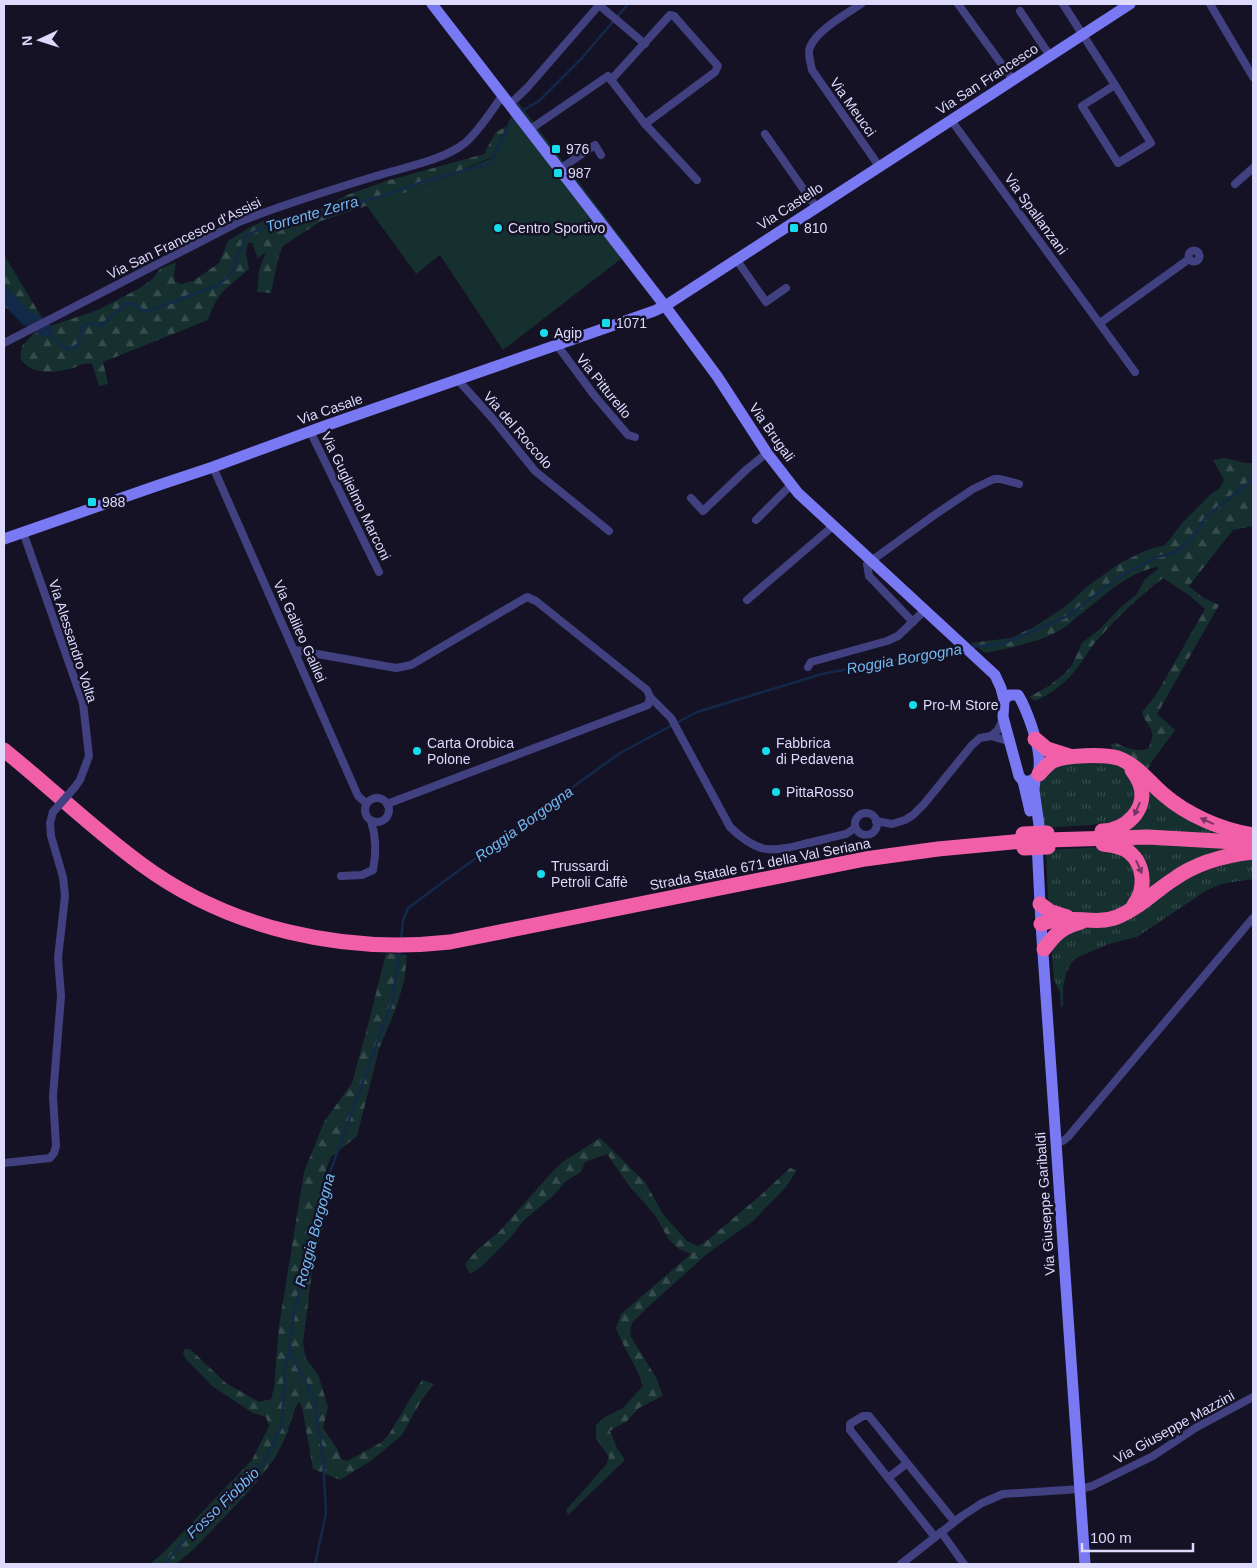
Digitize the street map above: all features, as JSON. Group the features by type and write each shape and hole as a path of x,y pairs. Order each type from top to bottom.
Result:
{"highway":[{"path":"1035,739 1047,749 1056,753 1076,757"},
{"name":"Strada Statale 671 della Val Seriana","path":"4,750 120,849 186,893 250,921 296,934 354,943 388,945 427,944 500,933 857,861 959,846 1148,837 1253,844"},
{"path":"1032,778 1050,763 1063,758 1118,758 1138,770 1165,796 1183,808 1208,822 1253,835"},
{"path":"1036,841 1110,831 1122,827 1132,819 1138,810 1141,798 1140,785 1128,764"},
{"path":"1036,841 1102,844 1118,847 1129,852 1138,862 1142,875 1142,889 1139,900 1130,911"},
{"path":"1041,924 1052,919 1065,923 1115,918 1130,911 1176,877 1197,866 1237,854 1253,852"},
{"path":"1040,904 1065,923"},
{"path":"1044,950 1065,923"}],"street":[{"name":"Via Brugali","path":"432,4 665,306 716,376 767,453 798,493 973,654"},
{"name":"Via San Francesco d'Assisi","path":"4,342 239,222 332,189 446,155 465,142 486,119 527,88 599,4"},
{"path":"599,4 645,44"},
{"name":"Via Meucci","path":"861,4 820,33 809,48 810,60 812,70 879,166"},
{"path":"958,4 1013,80"},
{"path":"1063,4 1115,85 1151,143 1118,163 1082,106 1115,85"},
{"name":"Via San Francesco","path":"860,178 1130,4"},
{"path":"1210,4 1253,77"},
{"path":"1020,11 1050,56"},
{"path":"612,80 670,15 674,16 718,66 714,72 646,124"},
{"path":"529,130 608,76 646,124 697,180"},
{"name":"Via Spallanzani","path":"951,120 1135,372"},
{"path":"765,134 816,207"},
{"path":"560,169 594,145 601,155"},
{"path":"1235,184 1253,168"},
{"name":"Via Castello","path":"665,306 860,178"},
{"path":"1100,323 1189,258"},
{"path":"736,259 766,302 786,288"},
{"name":"Via Casale","path":"4,540 665,306"},
{"name":"Via Pitturello","path":"557,345 600,402 628,435 635,437"},
{"name":"Via del Roccolo","path":"458,380 493,419 534,471 609,532"},
{"name":"Via Guglielmo Marconi","path":"310,431 379,572"},
{"path":"691,498 703,510 767,453"},
{"name":"Via Galileo Galilei","path":"213,467 358,796 366,803"},
{"path":"913,622 869,576 867,564 973,489 994,479 1018,484"},
{"path":"756,520 791,484"},
{"path":"747,600 833,526"},
{"name":"Via Alessandro Volta","path":"4,1163 50,1158 56,1146 53,1096 61,996 58,958 65,896 63,877 51,836 50,823 53,812 80,780 89,756 82,702 23,532"},
{"path":"295,650 396,668 411,666 527,597 536,601 647,690 650,697 672,718 730,827 742,839 760,848 779,850 846,834 855,828"},
{"path":"808,668 811,662 887,641 898,636 925,610"},
{"name":"Via Giuseppe Garibaldi","path":"973,654 995,675 1004,700 1004,717 1018,771 1032,778"},
{"name":"Via Giuseppe Garibaldi","path":"995,675 1000,676 1018,695 1023,704 1035,739 1039,763 1032,778 1039,825 1036,841 1041,924 1085,1564"},
{"path":"1004,700 1010,695 1018,695"},
{"path":"387,804 648,705 650,697"},
{"path":"991,736 1001,726 1004,717"},
{"path":"876,821 874,832 867,835 860,833 855,828 855,820 862,813 870,813 876,821 892,824 901,822 913,815 980,738 991,736 1010,742"},
{"path":"341,876 362,875 372,870 375,858 373,827 371,821 364,813 366,803 370,799 382,798 387,804 389,813 386,819 379,822 371,821"},
{"path":"1056,1142 1063,1141 1068,1137 1253,918"},
{"name":"Via Giuseppe Mazzini","path":"901,1564 982,1502 1004,1494 1080,1489 1092,1486 1153,1456 1197,1427 1253,1397"},
{"path":"954,1522 869,1416 863,1416 850,1424 850,1430 888,1478 964,1564"},
{"path":"888,1478 906,1464"}],"green space":[{"name":"Centro Sportivo","path":"518,102 631,251 503,350 440,255 416,274 366,205 423,187 492,158"},
{"path":"507,126 492,157 423,187 321,221 283,246 279,255 271,293 257,292 259,270 266,252 258,258 252,243 248,243 246,253 249,269 220,296 208,320 103,362 108,384 99,386 92,364 83,364 73,368 49,372 35,370 24,364 20,358 22,346 33,334 50,326 98,310 140,288 151,280 160,269 176,262 175,281 181,284 193,281 219,263 228,241 252,226 266,220 305,214 322,208 347,195 386,181 484,154 496,132"},
{"path":"4,255 41,316 28,325 6,308 4,304"},
{"path":"1224,458 1253,463 1253,526 1233,530 1189,586 1202,597 1219,605 1157,714 1175,730 1147,769 1128,755 1112,748 1111,744 1116,743 1136,750 1148,749 1152,733 1142,712 1156,695 1205,609 1189,595 1163,578 1114,621 1073,673 1058,688 1035,701 1029,697 1049,686 1065,673 1072,665 1082,643 1100,629 1122,606 1137,594 1145,579 1158,569 1157,567 1145,570 1124,581 1064,628 1044,638 986,653 970,643 1011,638 1034,627 1066,606 1088,586 1120,563 1147,550 1165,545 1183,522 1212,493 1219,489 1224,480 1213,460"},
{"path":"1104,761 1127,769 1136,789 1136,804 1118,821 1091,825 1041,828 1040,779 1053,764"},
{"path":"1144,785 1235,836 1126,831"},
{"path":"1125,843 1242,848 1146,891"},
{"path":"1102,847 1122,852 1137,873 1133,900 1111,913 1086,915 1052,908 1048,899 1046,850"},
{"path":"1253,857 1253,879 1221,884 1207,890 1137,937 1109,944 1078,957 1072,962 1066,973 1063,987 1063,1007 1061,1007 1060,992 1054,980 1052,954 1054,944 1074,927 1114,925 1127,921 1195,873"},
{"path":"386,953 407,955 404,982 396,1008 379,1049 357,1136 331,1157 326,1170 325,1221 313,1264 303,1343 306,1359 318,1374 328,1407 323,1428 338,1450 341,1459 347,1461 382,1442 389,1434 422,1380 434,1384 421,1401 402,1435 372,1460 340,1480 313,1469 302,1407 299,1402 288,1428 289,1430 275,1458 249,1491 194,1549 176,1564 150,1564 163,1553 252,1460 269,1426 266,1417 253,1413 212,1386 186,1359 183,1353 184,1349 190,1349 226,1383 259,1402 271,1399 274,1388 279,1326 304,1172 324,1122 352,1083"},
{"path":"600,1138 645,1182 663,1214 678,1231 687,1241 697,1246 704,1243 790,1168 797,1170 786,1187 752,1222 708,1253 632,1323 631,1337 657,1379 663,1396 639,1408 627,1421 610,1431 617,1448 625,1460 568,1515 566,1510 606,1465 609,1457 596,1438 596,1425 605,1417 623,1408 643,1386 616,1328 621,1314 691,1254 679,1249 669,1240 655,1215 630,1187 607,1154 585,1162 581,1172 566,1181 553,1196 524,1220 511,1237 480,1268 470,1274 465,1264 477,1250 499,1232 553,1171 564,1161"}],"waterway":[{"name":"Torrente Zerra","path":"520,112 539,101 582,58 628,4"},
{"name":"Torrente Zerra","path":"45,330 67,350 78,345 82,327 88,323 101,326 125,304 132,303 145,312 216,286 230,276 246,236 258,230 382,196 428,180 490,164 504,135 515,118"},
{"name":"Torrente Zerra","path":"4,294 27,319 36,321 45,330"},
{"name":"Roggia Borgogna","path":"971,647 1002,644 1068,616 1118,578 1154,558 1176,552 1193,537 1206,517 1253,479"},
{"name":"Roggia Borgogna","path":"401,940 403,921 408,908 620,753 697,712 822,674 961,648"},
{"name":"Roggia Borgogna","path":"315,1564 326,1513 323,1457 314,1398 289,1351 293,1319 322,1194 392,1002 400,950"},
{"name":"Fosso Fiobbio","path":"164,1564 189,1535 263,1464 282,1426 285,1366 289,1352"}],"place":[{"name":"976","path":"556,149"},
{"name":"987","path":"558,173"},
{"name":"Centro Sportivo","path":"498,228"},
{"name":"810","path":"794,228"},
{"name":"1071","path":"606,323"},
{"name":"Agip","path":"544,333"},
{"name":"988","path":"92,502"},
{"name":"Pro-M Store","path":"913,705"},
{"name":"Carta Orobica Polone","path":"417,751"},
{"name":"Fabbrica di Pedavena","path":"766,751"},
{"name":"PittaRosso","path":"776,792"},
{"name":"Trussardi Petroli Caffè","path":"541,874"}]}
